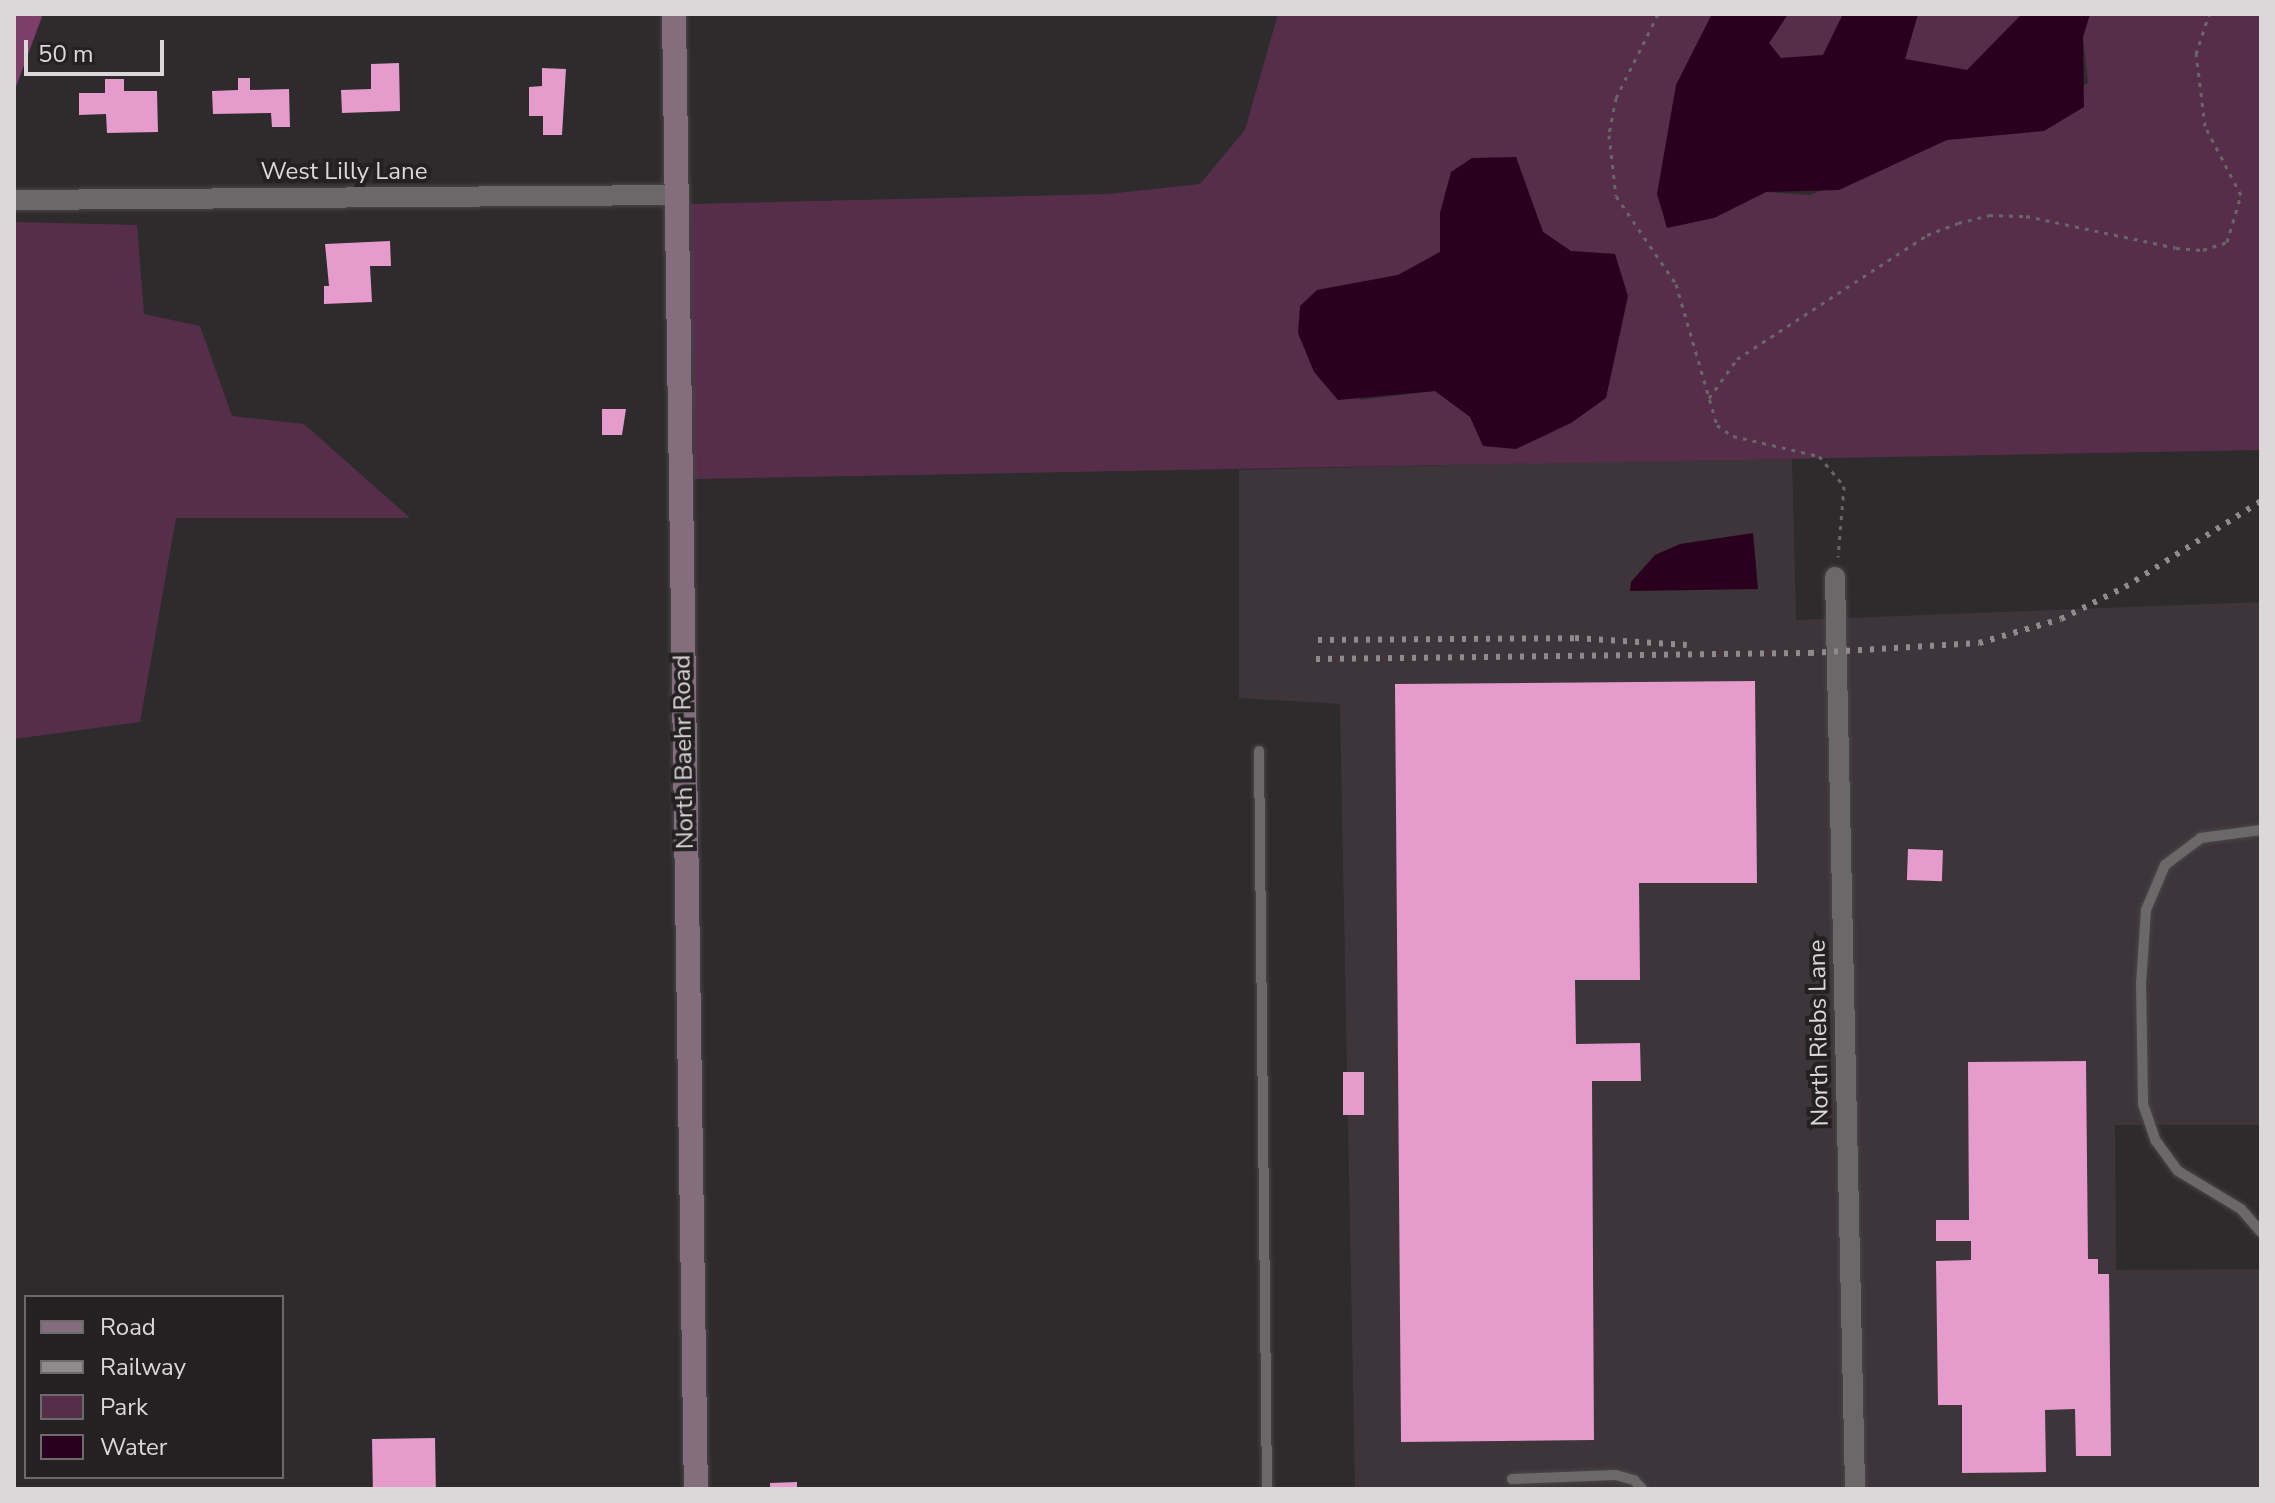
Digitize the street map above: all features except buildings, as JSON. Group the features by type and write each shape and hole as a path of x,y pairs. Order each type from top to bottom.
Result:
{"street":[{"name":"North Baehr Road","path":"674,14 696,1489"},
{"name":"West Lilly Lane","path":"14,200 675,195"},
{"name":"North Riebs Lane","path":"1835,577 1855,1489"}],"lane":[{"path":"1259,751 1267,1489"},
{"path":"2261,830 2201,838 2177,853 2157,878 2142,944 2141,1052 2147,1119 2165,1156 2201,1189 2241,1209 2261,1232"},
{"path":"1512,1479 1616,1475 1642,1489"}],"path":[{"path":"1658,14 1616,98 1610,158 1616,196 1676,284 1717,425 1733,436 1819,456 1844,486 1835,577"},
{"path":"1709,398 1737,359 1927,235 1958,223 1989,215 2026,216 2176,248 2203,250 2227,242 2241,195 2205,126 2196,54 2209,14"}],"shaded area":[{"path":"14,14 43,14 14,92"},
{"path":"1792,457 1796,620 2261,602 2261,1125 2115,1125 2116,1270 2261,1269 2261,1489 1355,1489 1340,704 1239,698 1239,470"}],"green space":[{"path":"1278,14 1712,14 1676,85 1714,218 1766,192 1810,195 1947,140 1988,133 2088,83 2083,37 2090,14 2261,14 2261,450 694,479 690,204 1108,194 1200,184 1245,130","holes":["1516,158 1543,232 1571,251 1615,254 1613,357 1606,398 1483,446 1471,417 1435,391 1360,400 1317,290 1398,275 1440,252 1440,213"]},
{"path":"1788,14 1843,14 1823,55 1781,58 1769,43"},
{"path":"1918,14 2022,14 1967,70 1905,59"},
{"path":"14,222 137,225 144,314 200,326 232,416 304,424 410,518 176,518 140,722 14,739"}],"water":[{"path":"1712,14 1788,14 1769,43 1781,58 1823,55 1843,14 1918,14 1905,59 1967,70 2022,14 2090,14 2083,37 2084,107 2044,131 1947,140 1839,190 1766,192 1714,218 1667,228 1657,194 1676,85"},
{"path":"1516,157 1543,232 1571,251 1615,254 1628,296 1606,398 1571,423 1516,449 1483,446 1470,417 1435,391 1338,400 1314,372 1298,333 1300,306 1317,290 1398,275 1440,252 1440,213 1451,172 1472,158"},
{"path":"1753,533 1758,589 1630,591 1631,582 1655,555 1680,544"}],"railway":[{"path":"1316,659 1810,653 1979,643 2061,619 2125,587 2261,501"},
{"path":"1318,640 1575,638 1687,645"}]}
